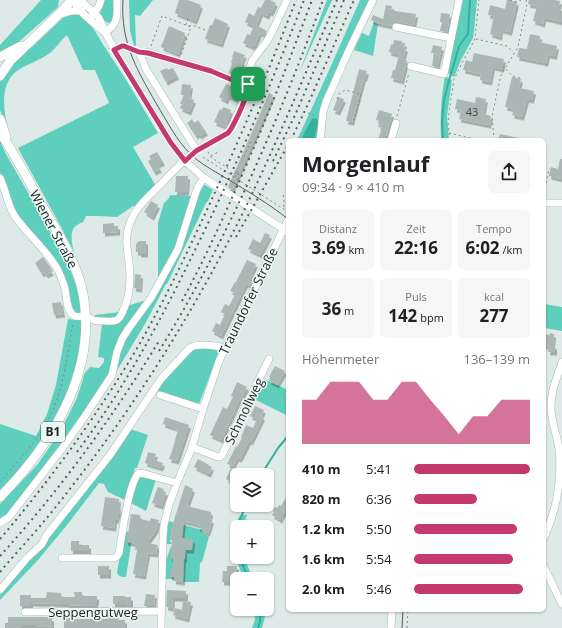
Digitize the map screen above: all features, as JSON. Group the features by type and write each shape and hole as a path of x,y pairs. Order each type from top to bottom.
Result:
{"main road":[{"path":"0,69 37,36 73,0"},
{"path":"0,58 37,36"},
{"path":"0,61 16,49"},
{"path":"0,76 10,61"},
{"name":"Wiener Straße","path":"0,124 8,144 71,258 81,285 85,306 85,316"},
{"name":"B1","path":"0,497 31,463 60,419 73,390 83,354 85,316"}],"street":[{"path":"73,0 82,11"},
{"path":"80,0 101,23 114,50 171,143 185,161 204,178 286,231"},
{"path":"86,0 91,13"},
{"path":"91,13 99,6 101,0"},
{"path":"105,32 111,29 115,22 117,0"},
{"path":"74,316 85,316 93,320 114,322 122,315 129,287 129,267 126,239 132,218 140,204 172,172 197,150 228,133 231,129 247,91 248,74 252,61 267,41 287,0"},
{"path":"320,138 323,112 326,102 373,0"},
{"path":"411,66 444,74 459,0"},
{"path":"58,15 72,11 91,13"},
{"path":"396,27 451,38"},
{"path":"114,50 124,46 139,52 148,53 217,73 237,82 248,84"},
{"path":"139,52 146,69 197,150"},
{"path":"392,138 396,123"},
{"name":"Wiener Straße","path":"0,178 13,213 48,254 56,267 64,285 70,312 74,316"},
{"path":"0,523 9,518 61,450 112,374 117,352 125,334 151,298 178,249 196,192 204,178"},
{"path":"546,203 562,203"},
{"name":"Traundorfer Straße","path":"160,628 164,525 167,510 192,447 214,374 225,348 286,231"},
{"path":"0,590 27,558 42,544 46,536 78,498 110,455 161,378 191,347 196,345 218,346 225,348"},
{"name":"Schmollweg","path":"192,447 218,457 222,455 269,359"},
{"path":"546,533 554,512 560,484 561,472 559,449 551,408 554,384 562,362"},
{"path":"160,395 203,409"},
{"path":"62,558 115,558 119,553 128,500 137,476 139,474 145,474 177,483"},
{"path":"546,571 562,604"},
{"name":"Seppengutweg","path":"26,612 161,611"},
{"path":"391,628 392,612"}],"path":[{"path":"450,138 448,123 454,79 475,39 479,0"},
{"path":"509,0 517,2 521,0"},
{"path":"494,138 491,118 501,74 518,49 528,3 526,0"},
{"path":"148,53 162,16 188,26 192,25 208,31"},
{"path":"185,25 188,18"},
{"path":"181,54 191,27 188,26"},
{"path":"475,39 507,46 514,53"},
{"path":"396,123 411,66"},
{"path":"502,67 505,68 512,76 520,79"},
{"path":"337,99 345,90 361,94 354,120 353,119"},
{"path":"308,113 319,117"},
{"path":"449,133 470,138"},
{"path":"248,140 254,143"},
{"path":"244,157 250,142"},
{"path":"208,151 212,158 228,168 226,172"},
{"path":"211,156 220,151"},
{"path":"203,157 284,210 283,204 285,200 283,195"},
{"path":"546,183 550,169"},
{"path":"235,174 238,171"},
{"path":"236,177 238,171"},
{"path":"232,175 239,178"},
{"path":"0,482 29,449 42,431 52,412 59,394 64,374 74,316"},
{"path":"407,628 408,612"}],"shaded area":[{"path":"41,0 59,0 58,7 14,46 0,55 0,45"},
{"path":"105,0 114,0 113,19 108,23 100,15"},
{"path":"129,0 153,0 140,16 135,15 136,47 134,46 130,31"},
{"path":"327,0 332,0 299,73"},
{"path":"360,0 369,0 322,101 317,138 298,138"},
{"path":"462,0 477,0 474,32 473,38 454,77 448,73"},
{"path":"74,13 85,18 92,26 158,133 133,147 156,186 136,206 133,206 117,217 86,216 83,222 78,224 73,230 72,243 74,252 18,148 109,103 95,70 83,70 67,35 50,53 17,71 8,82 5,89 4,105 8,128 0,110 0,79 15,61 66,15"},
{"path":"374,22 378,24 373,56 354,50 362,33 369,36"},
{"path":"445,76 452,80 447,116 449,138 441,138 441,108"},
{"path":"312,119 317,119 318,123 314,138 302,137"},
{"path":"0,141 67,261 80,301 80,313 76,313 72,306 68,287 15,213 0,175"},
{"path":"204,184 213,190 208,201 167,284 116,372 123,343 177,257 197,196"},
{"path":"170,195 193,196 179,241 158,282 158,223 164,203"},
{"path":"146,300 128,323 119,338 111,370 106,380 58,449 13,507 0,519 0,504 37,465 53,442 77,398 84,374 90,367 99,368 104,362 104,358 98,357 102,324 96,323 95,315 120,312 127,306"},
{"path":"546,304 562,307 562,331 546,328"},
{"path":"68,319 80,320 82,322 77,358 67,392 52,425 32,455 0,492 0,424 36,436 47,414 56,385"},
{"path":"196,347 218,350 219,352 199,404 156,390 161,383"},
{"path":"264,379 286,389 286,415 254,399"},
{"path":"130,429 148,435 137,468 135,468 125,500 108,492 104,484 99,483 38,560 0,600 0,594 5,586 106,466"},
{"path":"141,476 156,479 146,511 129,502 138,478"},
{"path":"240,515 247,515 245,520 238,520"},
{"path":"168,521 203,530 205,532 204,535 209,537 202,562 200,563 199,582 183,582 173,569 170,569 170,577 174,577 174,579 166,579 166,561 171,546 171,558 185,559 186,548 182,537 183,528 172,527 170,540 172,544 166,544"},
{"path":"124,531 133,533 126,577 122,577 117,573"},
{"path":"238,564 247,564 250,572 241,572"},
{"path":"255,616 265,616 262,628 252,628 255,620"}],"building":[{"path":"179,0 188,0 201,5 195,21 175,13"},
{"path":"265,0 270,0 276,3 271,13 269,12 267,16 261,13 256,25 267,31 264,35 260,33 253,47 243,43 247,34 250,35 254,26 245,22 249,13 254,16 258,7 261,8"},
{"path":"507,0 517,2 510,32 501,30 500,37 490,34 494,16 488,15 490,5 505,9"},
{"path":"529,0 560,1 558,10 562,11 562,22 544,18 543,24 533,21 537,6 528,4"},
{"path":"386,5 392,6 391,9 395,11 416,14 414,25 393,21 391,26 371,20 373,15 383,19"},
{"path":"441,13 450,14 447,32 440,31 442,22 440,22"},
{"path":"215,18 228,24 221,44 205,39 210,25 212,25"},
{"path":"169,26 185,33 178,54 161,47"},
{"path":"530,34 540,36 539,42 557,46 555,56 548,55 546,63 517,57 519,48 527,49"},
{"path":"394,40 405,43 404,48 406,48 403,59 407,60 402,81 391,78 399,55 389,52 391,44 393,45"},
{"path":"433,45 442,47 437,67 432,66 434,53 431,53"},
{"path":"234,51 245,55 242,61 239,77 229,73"},
{"path":"474,53 504,59 502,69 493,67 490,82 480,80 481,74 463,70 466,60 472,62"},
{"path":"167,68 168,70 173,68 177,76 166,82 160,71"},
{"path":"359,69 367,71 352,122 346,121"},
{"path":"512,77 521,79 519,88 534,91 532,100 527,99 522,117 512,115 514,109 505,107"},
{"path":"182,84 191,85 189,98 194,100 189,112 180,108 184,95 181,95"},
{"path":"226,84 242,90 238,100 228,96 226,101 219,97"},
{"path":"269,93 273,95 232,190 228,187"},
{"path":"338,97 344,99 338,112 333,110"},
{"path":"476,97 486,99 483,114 491,116 489,125 459,119 461,110 455,109 457,99 475,103"},
{"path":"223,107 231,110 226,127 214,122 220,109 222,110"},
{"path":"379,110 392,114 386,138 379,138 382,128 378,127 380,121 376,120"},
{"path":"192,119 194,123 198,120 206,132 200,136 198,134 196,136 187,123"},
{"path":"500,134 519,138 499,138"},
{"path":"157,152 163,162 157,165 160,169 154,172 148,161 151,159 149,156"},
{"path":"560,159 562,159 562,179 549,176 551,167 558,169"},
{"path":"176,176 188,176 187,192 175,192"},
{"path":"151,201 158,205 152,217 144,212"},
{"path":"114,223 114,226 118,226 118,232 103,233 103,224"},
{"path":"265,233 270,235 260,255 248,249 253,239 260,243"},
{"path":"139,241 146,241 146,254 139,254 139,252 136,252 136,244"},
{"path":"43,257 51,268 49,269 52,272 46,275 44,272 42,274 35,263"},
{"path":"247,260 256,264 251,274 255,276 250,286 246,284 221,336 212,331 216,323 220,325 225,314 221,312 225,304 229,306 236,293 230,291"},
{"path":"135,274 141,275 140,289 134,288"},
{"path":"61,302 63,314 54,315 52,303"},
{"path":"550,333 554,334 553,345 555,346 555,352 548,352 549,346 546,346 546,334 550,335"},
{"path":"275,366 285,371 277,385 269,381 269,377"},
{"path":"237,382 247,387 240,401 239,400 221,440 210,435 223,407 227,409 233,397 231,396"},
{"path":"255,406 264,410 261,416 263,417 251,442 249,441 240,459 237,458 233,466 227,464 242,438 241,437 246,425 253,428 257,419 250,416"},
{"path":"165,417 189,425 177,461 169,459 178,429 163,424"},
{"path":"148,452 156,454 154,460 163,463 161,468 145,463"},
{"path":"198,459 212,467 209,474 194,467"},
{"path":"230,470 230,481 226,479"},
{"path":"185,485 193,489 187,506 211,512 210,519 212,520 208,533 202,532 203,529 198,528 199,525 184,521 182,538 193,540 192,550 185,550 183,582 174,581 174,577 170,577 170,569 173,569 173,559 170,558 172,540 170,540 172,527"},
{"path":"158,487 164,489 163,491 166,492 161,506 152,503"},
{"path":"105,497 119,499 118,508 121,509 120,515 118,514 117,520 115,520 114,528 101,526"},
{"path":"286,497 286,509 280,520 272,515 275,507 277,508 279,505 281,506"},
{"path":"131,514 140,515 140,519 150,521 151,518 159,520 156,530 147,543 158,545 156,554 148,553 144,576 133,574 137,550 135,550 136,544 126,542"},
{"path":"71,541 79,541 79,545 89,545 89,551 71,551"},
{"path":"98,566 109,566 109,575 98,575"},
{"path":"227,566 237,566 237,572 230,572 230,582 222,582 223,571 227,571"},
{"path":"167,590 186,591 186,598 173,598 172,608 166,607"},
{"path":"47,592 61,593 61,597 75,597 74,592 82,592 82,596 97,596 97,602 96,606 31,603 31,606 20,606 20,595 31,595 31,598 46,598"},
{"path":"146,594 155,595 154,606 144,606"},
{"path":"113,596 131,597 131,606 126,606 126,604 113,604"},
{"path":"183,601 191,602 187,619 173,615 175,608 182,610"},
{"path":"8,617 49,617 52,618 52,626 36,627 36,625 21,625 21,628 5,628 5,623 8,623"},
{"path":"64,617 72,617 72,619 106,619 106,617 118,617 119,620 125,620 125,628 64,628"}],"waterway":[{"path":"443,138 442,122 444,100 459,46 468,34 470,0"},
{"path":"265,468 286,438"},
{"path":"240,520 243,512"},
{"path":"243,564 245,572"},
{"path":"258,628 260,616"}],"tram line":[{"path":"123,0 125,31 132,58 152,96 180,143 200,162 259,198 286,217"},
{"path":"402,628 403,612"}],"railway":[{"path":"0,539 38,493 91,421 147,331 183,260 223,174 261,87 296,0"},
{"path":"77,452 110,404 141,354 182,276 210,219 266,95 304,0"},
{"path":"182,301 210,246 252,152 312,0"},
{"path":"159,351 207,267 250,180 288,90 323,0"},
{"path":"0,572 46,519 94,457 139,393 181,327 219,259 251,196 281,131 337,0"},
{"path":"273,161 296,113 344,0"},
{"path":"292,138 354,0"},
{"path":"236,237 286,149"},
{"path":"0,556 44,505 85,452 159,341"}],"route":[{"path":"124,46 139,52 147,52 211,71 237,82 248,84 244,99 230,131 196,151 185,161 171,143 114,50 124,46"}]}
